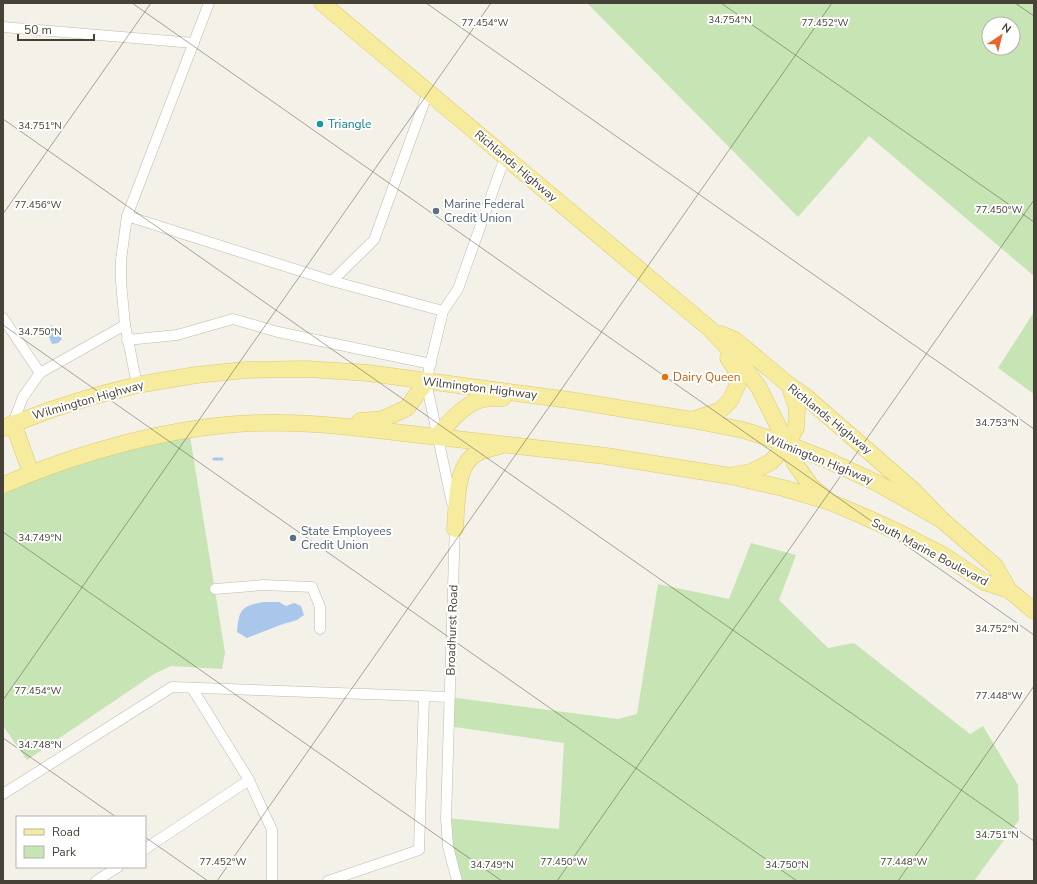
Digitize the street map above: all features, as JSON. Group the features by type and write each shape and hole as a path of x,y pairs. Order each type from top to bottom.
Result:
{"main road":[{"name":"Richlands Highway","path":"322,3 710,329 739,360 759,388 787,444 794,462 811,486 830,502"},
{"name":"Richlands Highway","path":"710,329 735,340 789,386 805,396 913,490 942,520"},
{"path":"692,420 719,410 730,401 737,386 737,372 710,329"},
{"name":"Wilmington Highway","path":"8,425 94,396 137,385 196,375 245,370 307,369 368,373 426,382 538,395 692,420 743,430 787,444 825,459 879,484 942,520"},
{"path":"323,425 383,419 406,408 426,382"},
{"path":"730,476 751,472 771,462 787,444 796,428 797,408 789,386"},
{"path":"437,436 451,420 466,407 484,399 538,395"},
{"path":"3,485 31,473 113,447 160,435 196,429 256,423 323,425 437,436 614,457 730,476 783,488 830,502"},
{"path":"8,425 31,473"},
{"path":"456,529 458,485 464,466 475,454 505,444"},
{"name":"South Marine Boulevard","path":"830,502 902,534 943,555 984,582 1009,590 1033,608"},
{"name":"South Marine Boulevard","path":"942,520 995,566 1009,590"}],"street":[{"path":"137,385 127,340 121,282 121,260 127,216 209,3"},
{"path":"3,26 194,43"},
{"path":"332,281 374,240 428,92"},
{"path":"426,382 443,312 458,289 505,157"},
{"path":"127,216 332,281 443,312"},
{"path":"3,318 40,373"},
{"path":"127,340 177,335 233,319 278,332 431,364"},
{"path":"8,425 23,397 40,373 125,325"},
{"name":"Broadhurst Road","path":"426,382 450,493 456,529 446,818 448,846 458,881"},
{"path":"215,589 264,585 312,587 320,607 320,629"},
{"path":"3,794 172,687 449,698"},
{"path":"192,688 249,780 272,830 272,881"},
{"path":"328,881 419,850 424,696"},
{"path":"146,848 249,780"},
{"path":"96,881 116,868"}],"green space":[{"path":"587,3 1034,3 1034,276 869,136 798,217"},
{"path":"1034,312 1034,394 998,368"},
{"path":"189,430 225,653 222,669 171,666 154,674 27,760 3,726 3,485"},
{"path":"751,543 796,555 779,600 828,648 854,643 970,734 983,726 1018,785 1019,820 974,881 458,881 446,818 559,829 564,743 448,726 449,697 618,719 637,714 658,584 729,599"}],"water":[{"path":"52,325 62,339 58,343 52,344 46,330"},
{"path":"264,602 279,602 286,606 294,603 301,606 304,615 297,620 247,638 237,632 240,614 243,610 250,605"}],"waterway":[{"path":"214,459 222,459"}],"place":[{"name":"Triangle","path":"320,124"},
{"name":"Marine Federal Credit Union","path":"436,211"},
{"name":"Dairy Queen","path":"665,377"},
{"name":"State Employees Credit Union","path":"293,538"}]}
